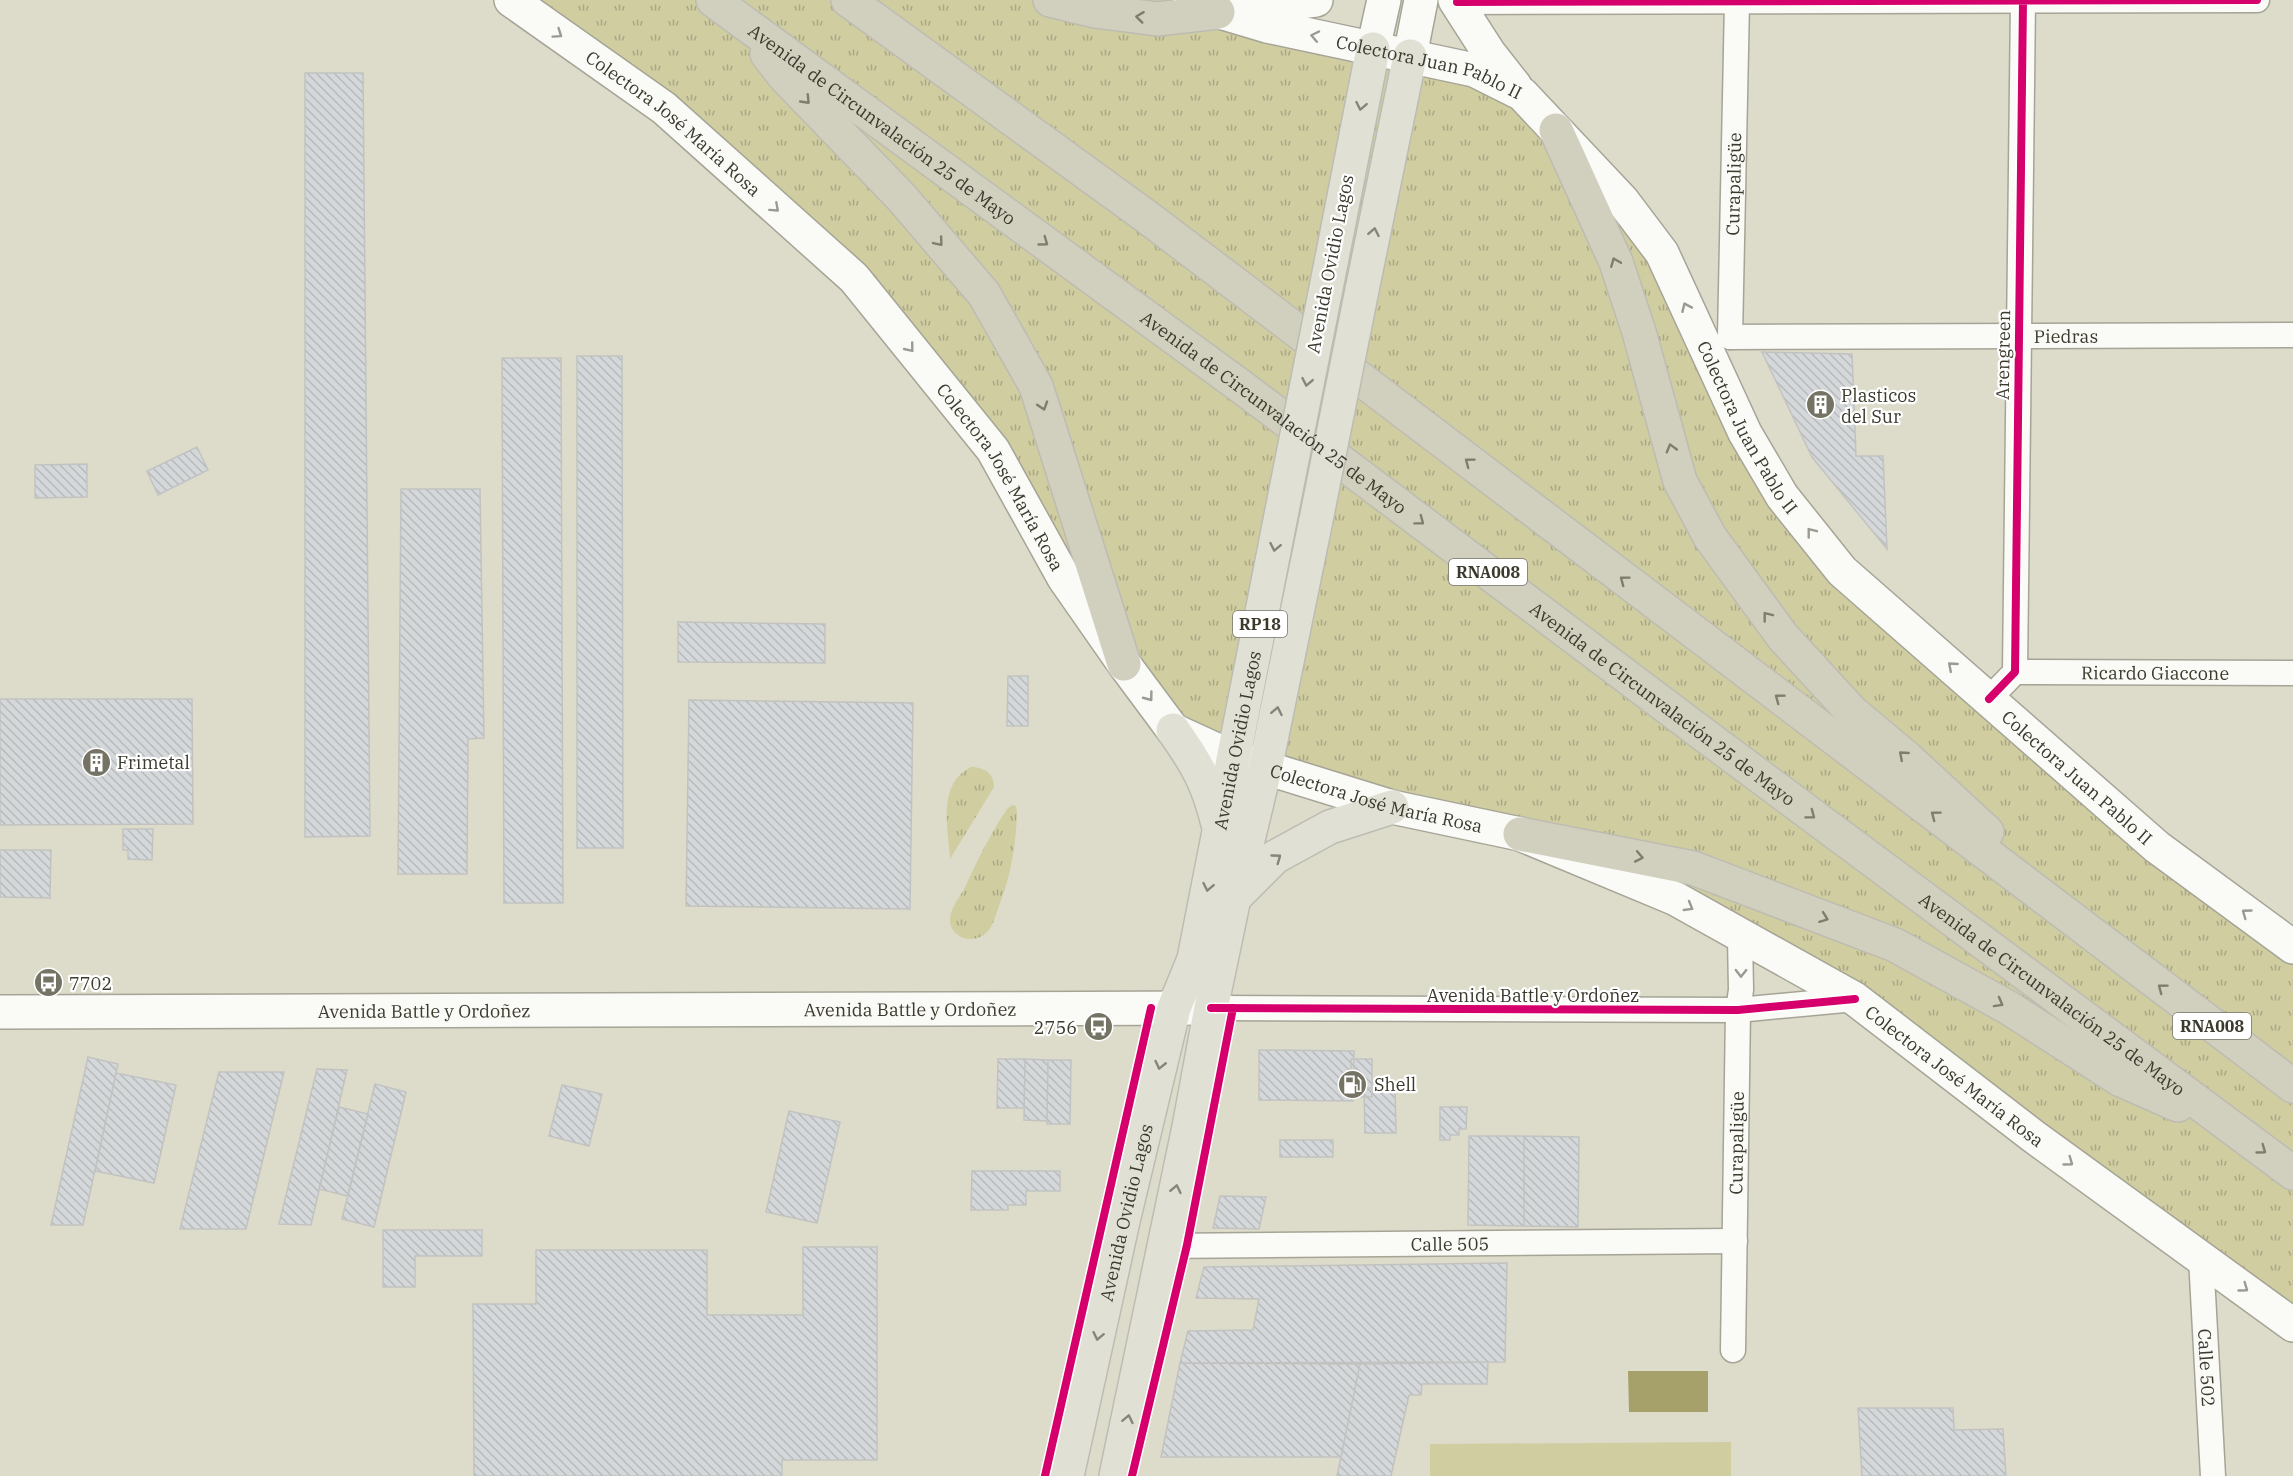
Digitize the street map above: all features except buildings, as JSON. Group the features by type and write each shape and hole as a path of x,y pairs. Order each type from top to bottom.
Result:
{"highway":[{"name":"Avenida de Circunvalación 25 de Mayo","path":"713,0 1243,388 1688,723 2293,1173"},
{"name":"RNA008","path":"848,0 1147,217 2293,1086"},
{"path":"1050,0 1095,11 1157,20 1218,12"},
{"path":"743,22 785,78 902,198 984,294 1036,386 1124,664"},
{"path":"1556,130 1616,262 1639,332 1680,481 1717,547 1783,638 1852,712 1907,758 2132,965"},
{"path":"1520,834 1693,867 1895,945 2009,1008 2121,1080 2230,1127"}],"main road":[{"name":"Colectora José María Rosa","path":"511,0 663,108 854,278 993,450 1064,578 1173,730 1234,758 1392,807 1520,834 1676,899 1855,999 2033,1136 2293,1325"},
{"name":"Colectora Juan Pablo II","path":"1180,0 1267,26 1474,70 1522,94 1622,200 1662,253 1719,346 1745,433 1782,496 1842,571 2157,847 2293,947"},
{"path":"1218,12 1316,0"},
{"name":"Avenida Ovidio Lagos","path":"1068,1476 1123,1221 1174,1008 1194,959 1384,0"},
{"name":"Avenida Ovidio Lagos","path":"1116,1476 1189,1127 1210,1008 1266,769 1420,0"},
{"path":"1456,1 1489,53 1522,94"},
{"name":"RP18","path":"1173,730 1197,764 1211,793 1220,829"},
{"path":"1234,898 1275,857 1330,827 1392,807"},
{"name":"Avenida Battle y Ordoñez","path":"0,1012 1210,1008"}],"street":[{"name":"Arengreen","path":"2015,672 2023,0"},
{"path":"1456,1 2257,0"},
{"name":"Curapaligüe","path":"1719,346 1737,2"},
{"name":"Piedras","path":"1719,346 2019,336 2293,335"},
{"path":"1989,699 2015,672"},
{"name":"Ricardo Giaccone","path":"2015,672 2293,673"},
{"name":"Curapaligüe","path":"1733,1350 1738,1010 1741,990 1740,936"},
{"name":"Avenida Battle y Ordoñez","path":"1210,1008 1738,1010 1855,999"},
{"name":"Calle 505","path":"1164,1246 1735,1241"},
{"name":"Calle 502","path":"2201,1258 2213,1476"}],"green space":[{"path":"511,0 1180,0 1474,70 1622,199 1842,571 2293,947 2293,1325 2033,1136 1676,899 1173,730 854,278"},
{"path":"971,767 987,772 994,782 994,787 950,859 947,820 949,795 960,775"},
{"path":"1012,805 1016,806 1017,812 1014,849 1010,872 995,919 982,936 975,939 962,937 952,928 950,921 952,909 996,827"},
{"path":"1731,1442 1731,1476 1430,1476 1430,1444"}],"shaded area":[{"path":"1628,1371 1708,1371 1708,1412 1629,1412"}],"cycle path":[{"path":"1989,699 2015,672 2023,0"},
{"path":"1457,2 2257,0"},
{"path":"1211,1008 1738,1010 1855,999"},
{"path":"1045,1476 1151,1008"},
{"path":"1132,1476 1187,1245 1233,1008"}],"place":[{"name":"Plasticos del Sur","path":"1820,405"},
{"name":"Frimetal","path":"96,762"},
{"name":"7702","path":"48,983"},
{"name":"2756","path":"1098,1027"},
{"name":"Shell","path":"1353,1084"}]}
